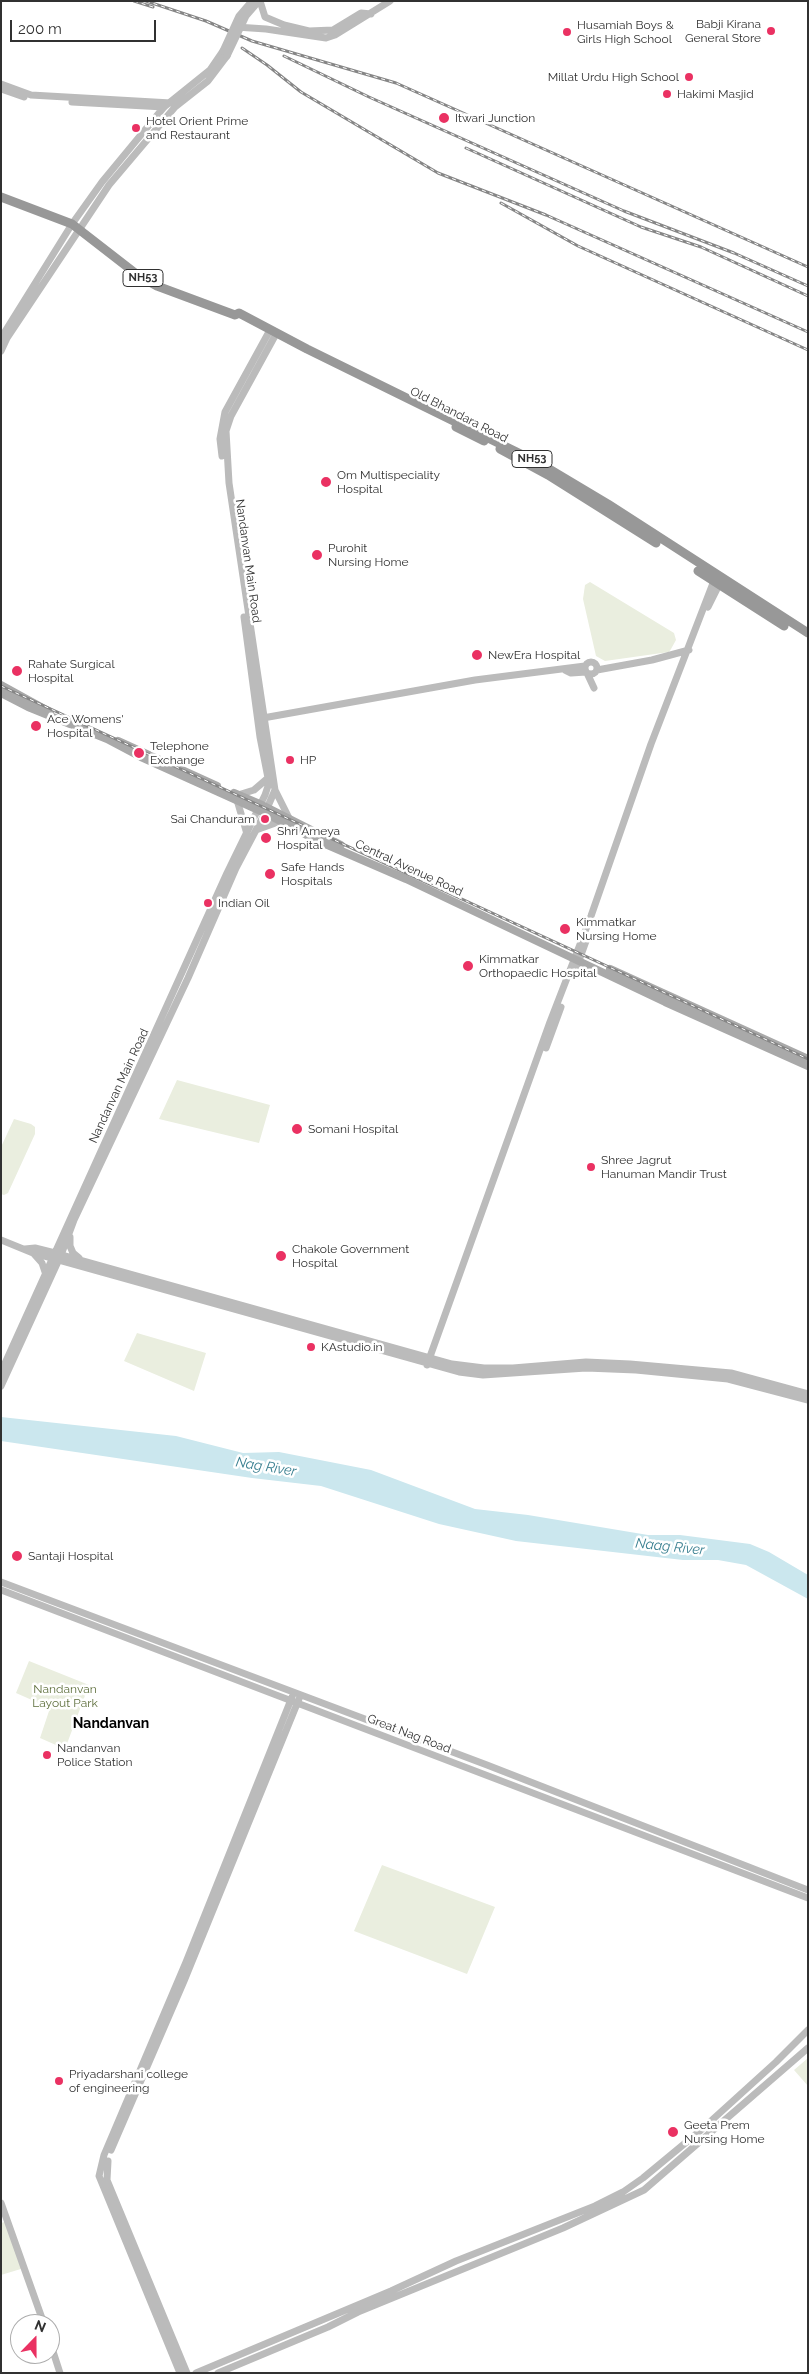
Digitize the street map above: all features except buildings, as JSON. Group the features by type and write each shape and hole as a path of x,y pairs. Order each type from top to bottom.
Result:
{"highway":[{"name":"NH53","path":"1,197 76,226"},
{"name":"Old Bhandara Road","path":"76,226 139,276 153,284 235,314 484,438 548,475 803,633 808,641"}],"main road":[{"path":"1,351 3,338 76,226 172,106 184,94 213,75 227,56 239,16 252,1"},
{"path":"237,27 266,29 326,38 369,16 390,1"},
{"path":"237,27 261,2 265,17 284,25 308,31 333,30 362,13 369,16"},
{"path":"2,86 28,98 172,106"},
{"path":"272,334 231,416 226,431 229,482 266,717 275,790 290,820"},
{"name":"Nandanvan Main Road","path":"1,1372 46,1275 57,1256 69,1218 133,1083 227,873 247,834 264,809 268,778 257,719 220,439 225,412 272,334"},
{"path":"429,1362 578,956 687,651 718,580"},
{"path":"257,719 475,680 565,670 569,667 586,670 596,669 652,660 687,651"},
{"path":"590,662 596,669 594,688 586,670 590,662"},
{"path":"1,685 48,711 237,798 247,834"},
{"path":"1,693 28,708 88,730 141,757 290,820 578,956 808,1059"},
{"path":"237,798 254,790 268,778"},
{"path":"1,1386 57,1256 70,1232 188,978 236,868 275,790"},
{"name":"Central Avenue Road","path":"264,809 281,821 316,840 578,956 665,1002 808,1066"},
{"path":"256,830 281,821"},
{"path":"70,1232 70,1246 73,1253 82,1261"},
{"path":"1,1240 33,1254 42,1263 46,1275"},
{"path":"25,1249 35,1248 57,1256 429,1362 483,1375 586,1368 636,1370 728,1379 808,1400"},
{"path":"33,1254 82,1261 429,1362 484,1368 513,1368 586,1362 714,1371 731,1373 808,1394"},
{"name":"Great Nag Road","path":"1,1582 295,1698"},
{"name":"Great Nag Road","path":"1,1590 295,1698 487,1765 552,1796 792,1888 808,1898"},
{"path":"180,2373 167,2335 99,2176 295,1698"},
{"name":"Great Nag Road","path":"792,1888 808,1890"},
{"path":"196,2373 391,2292 456,2261 596,2206 623,2192 701,2130 776,2062 808,2030"},
{"path":"218,2373 328,2327 358,2312 564,2228 644,2190 808,2048"},
{"path":"106,2156 107,2180 187,2373"},
{"path":"1,2203 40,2314"}],"green space":[{"path":"590,582 674,633 676,640 669,652 605,661 596,656 583,599 585,585"},
{"path":"177,1080 270,1105 259,1143 159,1119"},
{"path":"14,1119 31,1124 35,1127 35,1134 8,1193 4,1195 1,1194 1,1147"},
{"path":"137,1333 206,1353 194,1391 124,1361"},
{"name":"Nandanvan Layout Park","path":"29,1661 89,1685 65,1749 40,1738 50,1708 16,1693"},
{"path":"382,1865 495,1907 467,1974 354,1931"},
{"path":"808,2058 808,2086 794,2070"},
{"path":"8,2221 24,2268 1,2275 1,2223"}],"water":[{"path":"1,1417 176,1436 243,1453 279,1452 371,1470 475,1509 528,1515 648,1535 680,1535 750,1544 769,1552 808,1575 808,1599 746,1565 718,1560 683,1560 516,1541 439,1524 321,1486 252,1478 1,1441"}],"railway":[{"path":"134,1 153,7"},
{"path":"146,1 206,21 252,41 396,83 808,267"},
{"path":"242,48 301,92 438,173 546,215 808,332"},
{"path":"284,56 369,97 624,211 734,253 808,286"},
{"path":"466,148 641,227 701,247 808,296"},
{"path":"501,203 578,246 808,350"},
{"path":"1,686 808,1059"}],"place":[{"name":"Babji Kirana General Store","path":"771,31"},
{"name":"Husamiah Boys & Girls High School","path":"567,32"},
{"name":"Millat Urdu High School","path":"689,77"},
{"name":"Hakimi Masjid","path":"667,94"},
{"name":"Itwari Junction","path":"444,118"},
{"name":"Hotel Orient Prime and Restaurant","path":"136,128"},
{"name":"Om Multispeciality Hospital","path":"326,482"},
{"name":"Purohit Nursing Home","path":"317,555"},
{"name":"NewEra Hospital","path":"477,655"},
{"name":"Rahate Surgical Hospital","path":"17,671"},
{"name":"Ace Womens' Hospital","path":"36,726"},
{"name":"Telephone Exchange","path":"139,753"},
{"name":"HP","path":"290,760"},
{"name":"Sai Chanduram","path":"265,819"},
{"name":"Shri Ameya Hospital","path":"266,838"},
{"name":"Safe Hands Hospitals","path":"270,874"},
{"name":"Indian Oil","path":"208,903"},
{"name":"Kimmatkar Nursing Home","path":"565,929"},
{"name":"Kimmatkar Orthopaedic Hospital","path":"468,966"},
{"name":"Somani Hospital","path":"297,1129"},
{"name":"Shree Jagrut Hanuman Mandir Trust","path":"591,1167"},
{"name":"Chakole Government Hospital","path":"281,1256"},
{"name":"KAstudio.in","path":"311,1347"},
{"name":"Santaji Hospital","path":"17,1556"},
{"name":"Nandanvan Police Station","path":"47,1755"},
{"name":"Priyadarshani college of engineering","path":"59,2081"},
{"name":"Geeta Prem Nursing Home","path":"673,2132"}],"district":[{"name":"Nandanvan","path":"111,1724"}],"water label":[{"name":"Nag River","path":"266,1467"},
{"name":"Naag River","path":"670,1547"}]}
